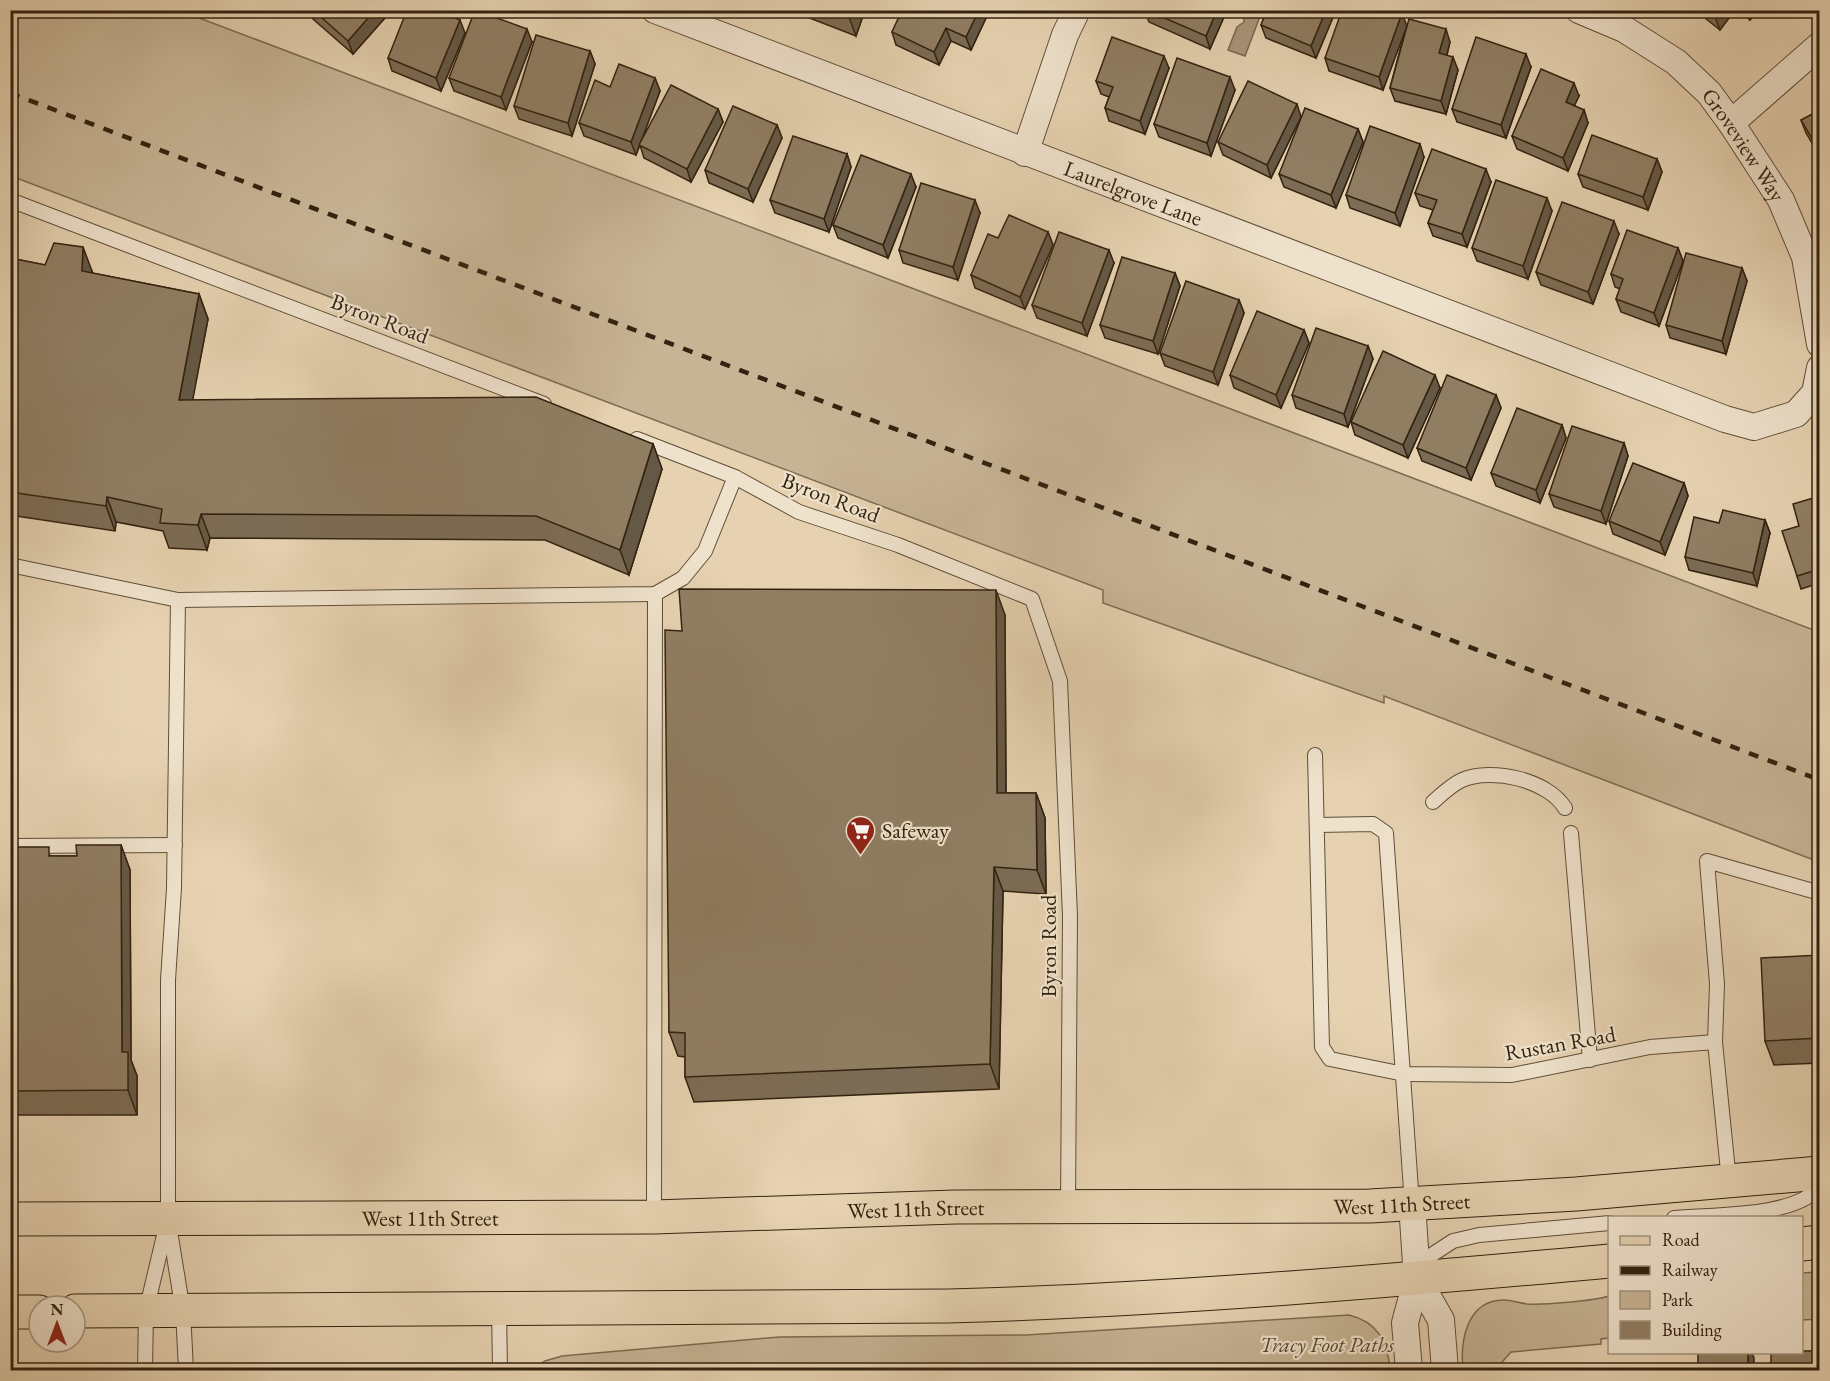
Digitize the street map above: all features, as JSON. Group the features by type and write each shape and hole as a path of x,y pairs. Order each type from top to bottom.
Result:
{"main road":[{"name":"West 11th Street","path":"10,1219 654,1217 955,1207 1412,1204 1820,1173"},
{"path":"1803,1244 1820,1242"},
{"path":"87,1311 499,1310 1068,1303 1198,1296 1608,1261"},
{"path":"10,1312 27,1311"}],"street":[{"name":"Laurelgrove Lane","path":"655,10 702,19 1025,153 1725,419 1754,427 1796,414 1815,393 1820,368"},
{"path":"1025,153 1065,35 1077,10"},
{"name":"Groveview Way","path":"1579,10 1624,29 1676,62 1709,93 1731,123 1781,200 1805,257 1820,344"},
{"path":"1731,123 1820,45"},
{"path":"1409,1371 1405,1323 1417,1278 1412,1204"},
{"path":"1417,1278 1441,1320 1445,1371"}],"lane":[{"name":"Byron Road","path":"10,200 562,411"},
{"name":"Byron Road","path":"627,435 735,477 799,512 898,545 1032,599 1060,681 1070,916 1068,1207"},
{"path":"10,566 178,600 655,594 683,578 705,551 735,477"},
{"path":"654,1217 655,594"},
{"path":"178,600 175,845 168,980 168,1219 183,1311 186,1371"},
{"name":"Rustan Road","path":"1315,755 1322,1047 1330,1059 1404,1074 1512,1075 1650,1047 1715,1042"},
{"path":"1433,802 1450,786 1464,779 1483,775 1509,777 1527,782 1549,791 1564,808"},
{"path":"1317,825 1373,824 1386,833 1412,1204"},
{"path":"1571,832 1590,1060"},
{"path":"10,846 175,845"},
{"path":"1729,1181 1715,1042 1717,984 1707,861 1820,893"},
{"path":"1694,1216 1786,1207 1813,1195 1820,1186"},
{"path":"145,1371 146,1311 168,1219"},
{"path":"1417,1278 1430,1256 1452,1241 1479,1235 1608,1223"},
{"path":"499,1310 500,1371"}],"green space":[{"path":"10,11 181,11 1819,632 1819,862 1384,696 1384,703 1103,603 1103,590 11,176"},
{"path":"1819,1272 1819,1319 1803,1320 1803,1273"},
{"name":"Tracy Foot Paths","path":"1608,1296 1608,1338 1601,1339 1601,1344 1511,1352 1495,1370 1463,1370 1463,1347 1468,1325 1481,1307 1491,1302 1504,1300 1544,1304"},
{"name":"Tracy Foot Paths","path":"1349,1315 1367,1323 1380,1335 1387,1351 1390,1370 532,1370 545,1361 562,1356 779,1337 1026,1335"}],"shaded area":[{"path":"1237,11 1262,11 1245,56 1228,50 1237,27 1244,22 1243,14"}],"building":[{"path":"313,10 375,10 348,41"},
{"path":"407,10 436,10 460,20 436,78 388,58"},
{"path":"475,10 527,29 501,97 449,78"},
{"path":"833,10 851,10 849,17"},
{"path":"902,10 979,10 966,37 946,28 934,52 892,32"},
{"path":"1146,10 1217,10 1206,36"},
{"path":"1267,10 1326,10 1311,46 1261,25"},
{"path":"1342,10 1394,10 1402,13 1379,77 1325,58"},
{"path":"1707,10 1721,10 1715,17"},
{"path":"1409,19 1446,29 1439,53 1453,57 1441,101 1390,88"},
{"path":"536,35 590,51 568,123 514,106"},
{"path":"1112,37 1164,56 1140,121 1105,108 1113,87 1096,81"},
{"path":"1476,37 1526,54 1501,125 1452,109"},
{"path":"1177,58 1230,77 1207,143 1154,124"},
{"path":"619,64 655,78 631,142 579,123 595,80 610,87"},
{"path":"1541,69 1574,83 1566,102 1584,110 1563,158 1512,136"},
{"path":"1248,81 1297,104 1267,165 1218,142"},
{"path":"671,85 718,109 687,169 639,145"},
{"path":"733,106 777,125 748,189 705,170"},
{"path":"1305,108 1358,129 1331,195 1279,174"},
{"path":"1820,110 1820,152 1801,120"},
{"path":"1370,126 1420,144 1395,213 1346,195"},
{"path":"1592,135 1657,159 1643,197 1578,174"},
{"path":"793,136 847,154 824,219 770,200"},
{"path":"1432,149 1486,169 1462,234 1428,223 1437,200 1415,193"},
{"path":"861,155 911,174 883,245 833,225"},
{"path":"1496,180 1547,198 1523,266 1472,248"},
{"path":"921,183 975,200 953,267 899,250"},
{"path":"1562,202 1614,221 1588,292 1536,272"},
{"path":"1009,215 1048,232 1020,297 971,275 988,234 998,238"},
{"path":"1627,230 1678,248 1654,313 1616,299 1623,279 1611,274"},
{"path":"1059,232 1109,250 1082,323 1032,305"},
{"path":"54,243 83,247 82,271 199,294 179,400 536,397 653,444 620,550 536,516 201,514 198,525 160,523 162,509 107,497 106,506 10,492 10,258 45,265"},
{"path":"1686,253 1742,268 1722,341 1666,325"},
{"path":"1122,257 1175,273 1153,341 1100,325"},
{"path":"1186,281 1239,300 1213,372 1160,353"},
{"path":"1257,311 1304,330 1276,395 1230,375"},
{"path":"1316,328 1368,346 1344,414 1292,395"},
{"path":"1383,351 1435,375 1403,445 1351,422"},
{"path":"1447,375 1496,395 1466,468 1417,448"},
{"path":"1517,408 1562,425 1536,490 1491,473"},
{"path":"1572,426 1624,443 1601,511 1549,494"},
{"path":"1633,463 1684,483 1660,542 1609,521"},
{"path":"1820,496 1820,569 1797,576 1782,531 1799,526 1793,504"},
{"path":"1723,510 1765,520 1753,573 1685,557 1694,517 1719,523"},
{"name":"Safeway","path":"679,589 996,590 997,793 1036,793 1037,870 994,867 990,1064 685,1077 685,1033 669,1032 665,630 682,631"},
{"path":"76,845 121,845 122,1052 128,1052 128,1090 10,1091 10,847 49,847 49,856 77,856"},
{"path":"1820,955 1820,1038 1765,1041 1761,958"},
{"path":"1803,1351 1820,1351 1820,1371 1771,1371 1771,1354 1803,1354"},
{"path":"1698,1354 1748,1354 1748,1371 1679,1371 1679,1366 1698,1365"},
{"path":"1649,1367 1650,1371 1594,1371 1594,1370"}],"railway":[{"path":"10,93 1820,780"}],"place":[{"name":"Safeway","path":"861,856"}]}
